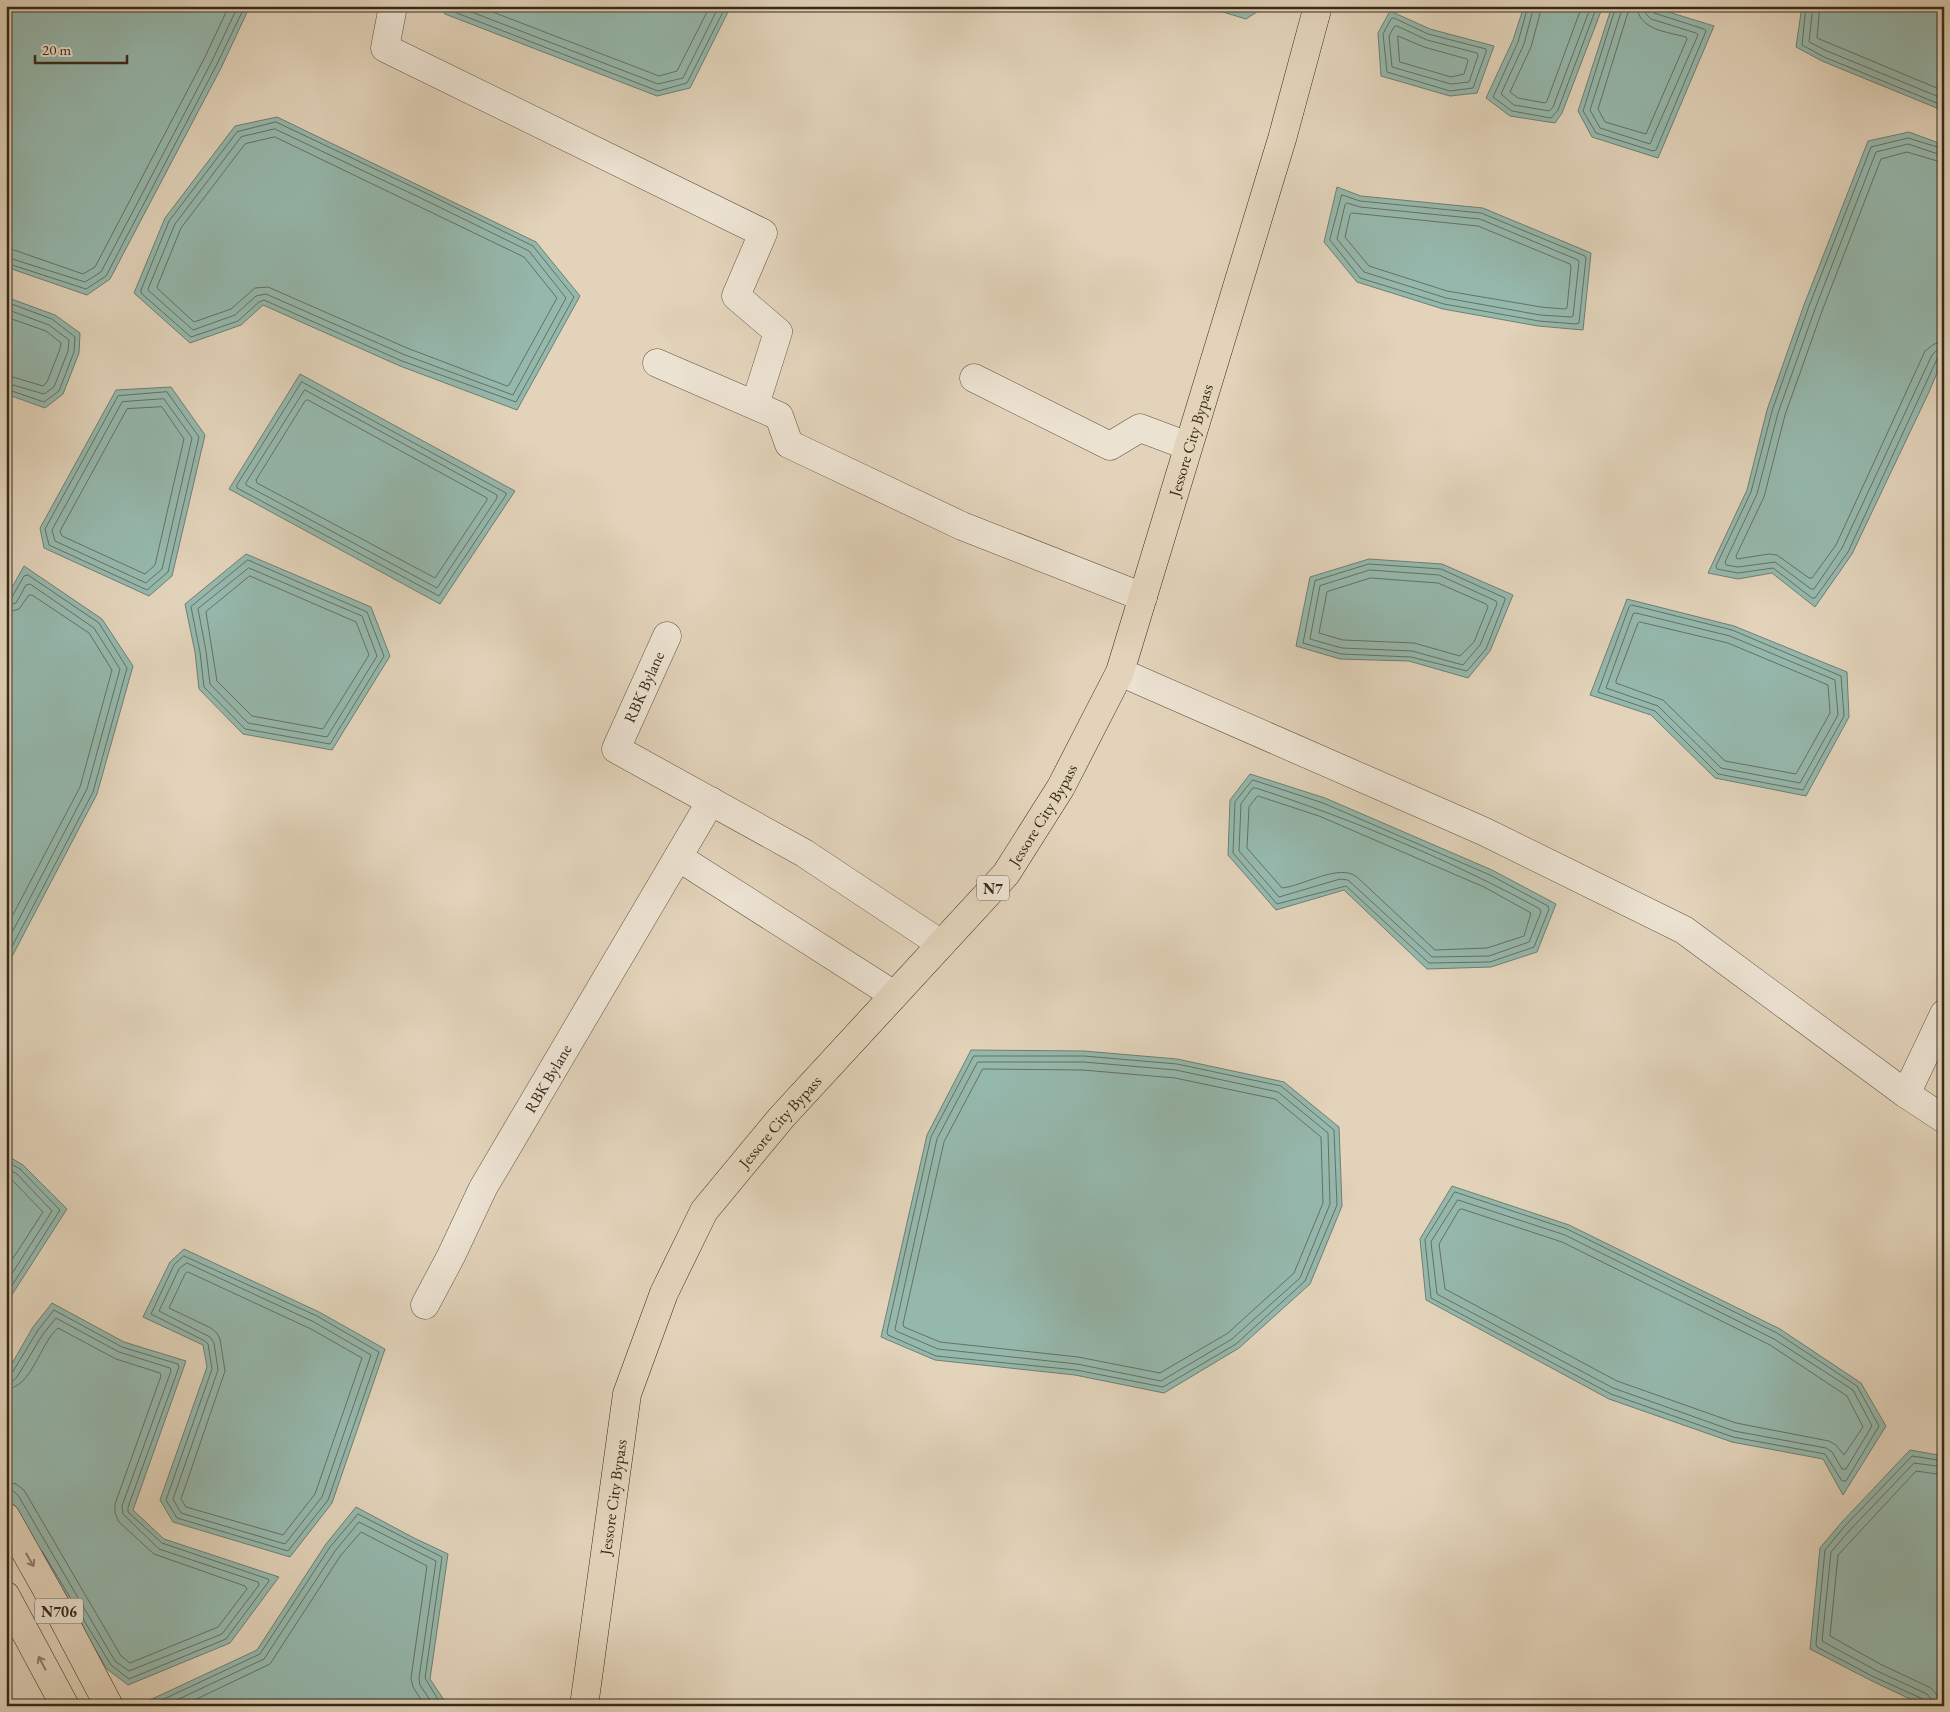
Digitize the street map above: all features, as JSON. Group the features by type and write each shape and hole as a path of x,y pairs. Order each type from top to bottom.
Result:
{"highway":[{"name":"Jessore City Bypass","path":"584,1706 627,1394 664,1293 704,1211 781,1118 1006,874 1061,787 1120,672 1282,140 1318,6"},
{"name":"N706","path":"6,1518 60,1613 109,1706"},
{"name":"N706","path":"6,1596 65,1706"}],"street":[{"path":"393,6 385,48 763,233 736,296 778,332 755,405 657,363 779,416 789,444 962,526 1143,597"},
{"path":"974,378 1110,446 1140,428 1188,446"},
{"name":"RBK Bylane","path":"667,636 616,749 804,853 941,944"},
{"path":"1120,672 1484,832 1684,930 1906,1094 1944,1119"},
{"name":"RBK Bylane","path":"425,1305 451,1256 483,1188 711,802"},
{"path":"678,857 894,995"},
{"path":"1906,1094 1944,1014"}],"water":[{"path":"6,6 250,6 221,68 110,279 87,295 6,267"},
{"path":"439,6 731,6 690,88 657,96 445,14"},
{"path":"1203,6 1266,6 1246,19"},
{"path":"1524,6 1603,6 1562,113 1555,123 1510,116 1486,98 1513,40"},
{"path":"1612,6 1649,6 1714,26 1658,158 1592,137 1578,111"},
{"path":"1802,6 1944,6 1944,111 1822,61 1796,47"},
{"path":"1390,11 1430,29 1494,46 1477,93 1450,96 1381,76 1378,33"},
{"path":"277,117 536,242 580,296 517,410 400,366 263,305 241,325 190,343 134,293 165,218 235,126"},
{"path":"1909,132 1944,145 1944,356 1929,392 1852,554 1815,607 1772,573 1738,579 1708,573 1747,490 1767,410 1804,305 1868,141"},
{"path":"1337,187 1361,196 1483,208 1591,253 1583,330 1538,326 1443,309 1357,282 1324,242"},
{"path":"6,297 55,315 80,333 79,353 63,394 45,408 6,394"},
{"path":"300,374 515,491 440,604 229,489"},
{"path":"171,387 205,435 172,576 149,596 44,548 40,528 116,390"},
{"path":"246,554 371,607 390,656 332,750 243,734 199,689 195,652 185,604"},
{"path":"1369,559 1442,564 1513,595 1490,651 1468,678 1409,661 1340,659 1296,646 1310,577"},
{"path":"24,566 102,619 133,666 97,794 6,968 6,598"},
{"path":"1627,599 1734,626 1847,672 1849,717 1806,796 1715,778 1651,715 1590,695"},
{"path":"1250,774 1325,798 1492,870 1556,904 1537,952 1491,967 1427,969 1344,890 1276,910 1228,855 1230,800"},
{"path":"971,1050 1084,1051 1177,1059 1284,1082 1339,1127 1342,1206 1310,1284 1239,1348 1164,1393 1075,1375 935,1360 881,1337 927,1135"},
{"path":"6,1155 23,1165 67,1209 6,1304"},
{"path":"1452,1186 1569,1225 1780,1329 1861,1383 1886,1426 1843,1495 1823,1459 1732,1442 1609,1399 1426,1300 1420,1239"},
{"path":"184,1249 319,1312 385,1349 332,1503 290,1557 173,1522 160,1500 207,1367 203,1345 143,1317 170,1262"},
{"path":"52,1303 124,1342 186,1361 133,1510 164,1539 279,1577 230,1643 128,1685 107,1669 6,1497 6,1374 33,1327"},
{"path":"1910,1450 1944,1456 1944,1706 1925,1706 1810,1649 1820,1548"},
{"path":"356,1507 448,1554 430,1679 448,1706 137,1706 257,1650 326,1544"}]}
